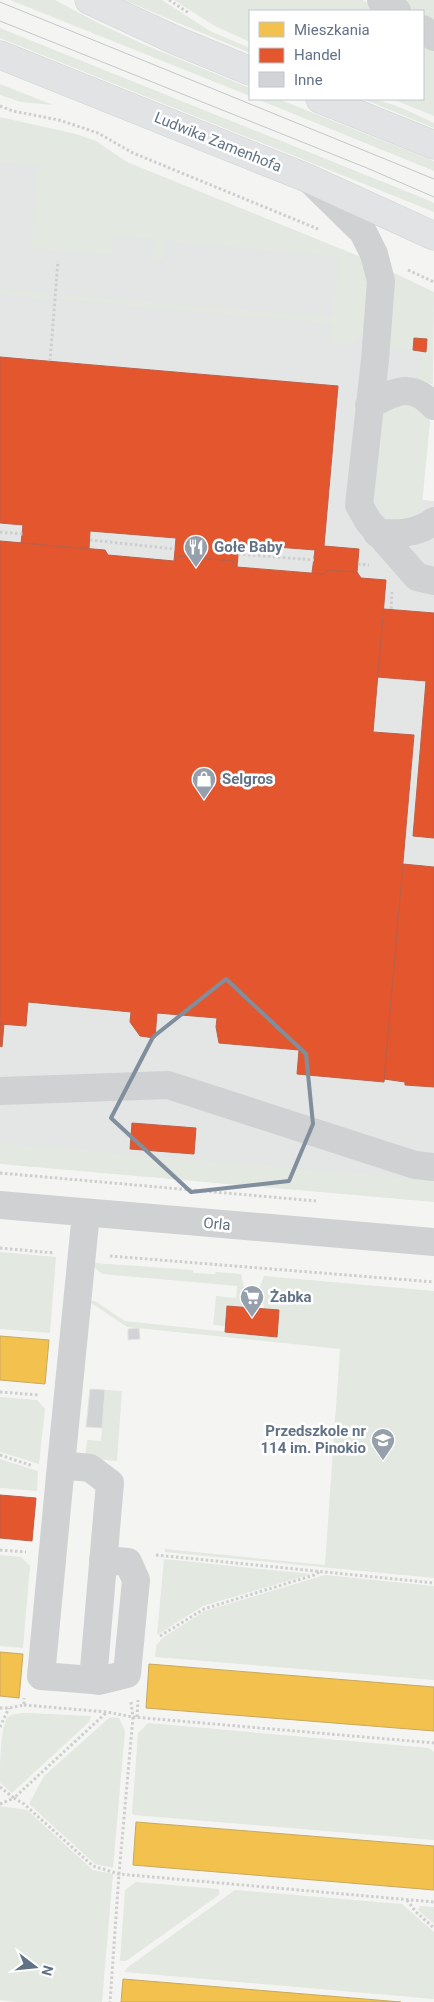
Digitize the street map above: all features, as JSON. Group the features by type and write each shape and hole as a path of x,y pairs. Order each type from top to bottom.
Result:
{"main road":[{"path":"89,0 175,40 249,71"},
{"name":"Ludwika Zamenhofa","path":"0,54 307,178 434,236"},
{"path":"322,100 434,145"}],"street":[{"path":"381,0 396,10"},
{"path":"307,178 363,232 374,254 381,281 375,360 380,399 359,505 368,521 417,577 434,582"},
{"path":"380,399 401,390 413,391 423,396 434,406"},
{"path":"377,532 399,534 424,528 434,521"},
{"path":"0,1091 168,1085 415,1165 434,1167"},
{"name":"Orla","path":"0,1205 434,1242"},
{"path":"86,1213 67,1398 51,1467 41,1676 99,1681 127,1674 136,1580 116,1561"},
{"path":"51,1467 90,1468 110,1483 116,1561 93,1680"}],"path":[{"path":"0,106 13,111 59,120 98,133 133,153 322,231"},
{"path":"50,361 58,261"},
{"path":"0,532 23,534"},
{"path":"90,540 175,549"},
{"path":"238,554 314,560"},
{"path":"0,1173 326,1202"},
{"path":"0,1248 434,1282"},
{"path":"0,1392 67,1398"},
{"path":"0,1455 51,1467"},
{"path":"116,1561 158,1555 434,1583"},
{"path":"154,1642 160,1636 204,1608 314,1575 320,1571"},
{"path":"127,1674 135,1717"},
{"path":"110,2002 119,1874 138,1699"},
{"path":"24,1705 107,1712 135,1717 434,1743"},
{"path":"0,1727 9,1708"},
{"path":"0,1804 14,1798 107,1712"},
{"path":"0,1787 24,1804 93,1866 119,1874 434,1902"},
{"path":"407,1900 416,1912 434,1928"}],"highlighted area":[{"path":"226,979 306,1054 313,1124 289,1181 191,1192 111,1118 153,1037"}],"shaded area":[{"path":"10,0 55,0 145,45 249,88 249,96"},
{"path":"124,0 162,0 210,31 249,48 249,53"},
{"path":"174,0 363,0 378,10 249,10 249,42 213,25"},
{"path":"397,0 434,0 434,25 424,19 424,10 412,10"},
{"path":"0,28 423,198 434,203 434,212 0,38"},
{"path":"424,43 434,50 434,116 394,100 424,100"},
{"path":"0,84 53,105 21,102 0,95"},
{"path":"259,100 281,100 434,161 434,171"},
{"path":"365,100 382,101 400,107 434,123 434,128"},
{"path":"0,117 76,134 96,141 127,162 361,257 367,280 363,333 349,344 336,344 331,343 333,323 61,299 62,295 333,318 339,257 166,240 164,260 152,259 154,239 113,236 111,255 31,248 39,164 0,161"},
{"path":"0,155 49,159 344,253 429,328 413,499 434,501 434,1191 0,1152"},
{"path":"392,272 434,292 433,385 419,379 422,351 414,338 413,350 388,348"},
{"path":"0,289 49,293 49,299 0,294"},
{"path":"406,402 427,414 430,422 422,505 412,517 396,521 382,513 376,497 382,423 390,409"},
{"path":"0,1143 434,1181 434,1202 0,1164"},
{"path":"0,1252 56,1257 50,1333 0,1329"},
{"path":"94,1263 193,1270 193,1273 241,1274 248,1304 245,1304 245,1307 227,1306 225,1326 213,1325 216,1296 236,1298 237,1286 102,1274 94,1267"},
{"name":"Przedszkole nr 114 im. Pinokio","path":"264,1276 434,1291 434,1578 165,1552 165,1549 325,1565 340,1349 127,1327 91,1303 91,1301 95,1301 125,1321 276,1337 279,1311 264,1309 264,1305 253,1304"},
{"path":"105,1390 122,1391 117,1461 85,1458 87,1440 101,1441"},
{"path":"0,1397 37,1400 45,1409 39,1464 0,1452"},
{"path":"0,1459 38,1471 37,1491 0,1488"},
{"path":"0,1555 21,1557 30,1566 23,1648 0,1646"},
{"path":"164,1559 311,1574 203,1606 157,1635"},
{"path":"325,1575 434,1586 434,1680 155,1657 156,1646 162,1638 205,1611"},
{"path":"29,1713 91,1716 89,1722 12,1793 0,1783 3,1731 9,1716"},
{"path":"110,1717 119,1718 125,1731 113,1868 95,1864 29,1804 44,1776"},
{"path":"148,1723 429,1748 434,1752 434,1840 134,1815 132,1813 138,1733"},
{"path":"0,1806 27,1810 93,1870 113,1874 102,2002 15,2002 0,2000"},
{"path":"136,1882 219,1889 219,1895 126,1961 120,1961 125,1890"},
{"path":"235,1890 402,1904 434,1932 434,1999 124,1972 128,1967"},
{"path":"420,1906 434,1907 434,1924 418,1910"}],"building: Mieszkania":[{"path":"0,1336 49,1340 45,1384 0,1380"},
{"path":"0,1652 23,1654 19,1698 0,1696"},
{"path":"149,1664 434,1687 434,1731 146,1708"},
{"path":"136,1822 434,1846 434,1890 133,1865"},
{"path":"123,1979 401,2002 121,2002"}],"building: Handel":[{"path":"414,338 427,339 426,352 413,350"},
{"path":"0,357 338,386 324,546 359,549 357,572 328,570 323,574 312,573 315,550 239,544 237,567 233,561 179,556 174,561 176,538 90,531 89,549 21,543 23,525 0,523"},
{"name":"Selgros","path":"0,541 105,550 108,555 174,561 179,556 233,561 237,567 323,574 328,570 357,572 361,578 386,580 373,732 414,735 384,1082 297,1074 299,1050 219,1043 216,1027 217,1018 157,1013 155,1038 140,1036 130,1022 131,1012 28,1002 26,1026 0,1024"},
{"path":"384,609 434,613 434,838 413,836 426,681 377,677"},
{"path":"403,864 434,867 434,1087 405,1085 405,1082 384,1079"},
{"path":"0,1024 4,1024 2,1047 0,1046"},
{"path":"132,1123 196,1128 194,1154 130,1149"},
{"name":"Żabka","path":"227,1306 279,1310 277,1337 225,1332"},
{"path":"0,1495 36,1498 32,1541 0,1538"}],"building: Inne":[{"path":"139,1328 140,1339 128,1340 128,1329"},
{"path":"90,1389 105,1390 102,1428 86,1427"}],"tram line":[{"path":"0,2 434,179"},
{"path":"0,21 367,168 434,197"}],"place":[{"name":"Gołe Baby","path":"196,568"},
{"name":"Selgros","path":"204,800"},
{"name":"Żabka","path":"252,1318"},
{"name":"Przedszkole nr 114 im. Pinokio","path":"383,1461"}]}
